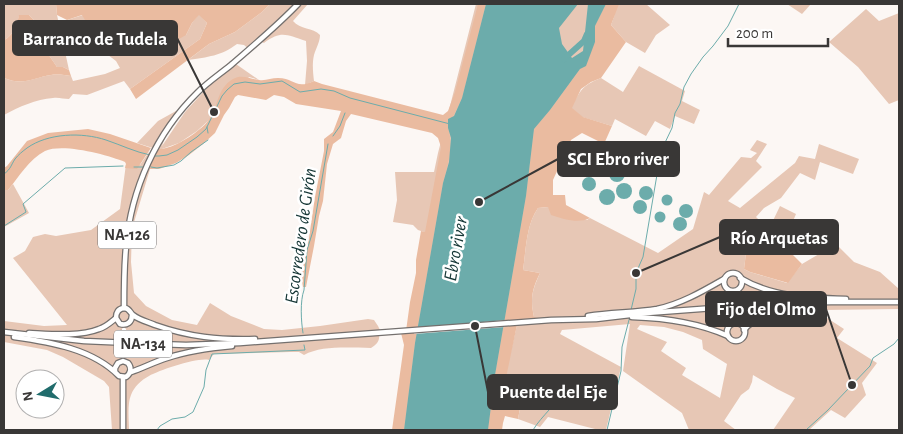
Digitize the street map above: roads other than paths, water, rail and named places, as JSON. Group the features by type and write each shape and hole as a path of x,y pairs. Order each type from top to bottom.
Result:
{"main road":[{"name":"NA-126","path":"124,308 126,248 129,224 139,185 155,149 168,128 198,92 266,35 298,4"},
{"path":"573,319 599,314 644,311 668,306 691,297 732,273 755,285 788,295 872,302"},
{"path":"733,293 740,286 740,278"},
{"path":"724,279 726,287 733,293 736,321 744,330"},
{"path":"596,319 659,318 694,324 734,340 739,340 744,335 744,330 752,322 773,312 823,304 899,302"},
{"name":"NA-134","path":"4,332 59,339 130,344 240,343 551,320 596,319 781,303 899,302"},
{"path":"4,332 51,334 99,329 105,327 116,318 117,312 124,308 128,309 132,315 183,334 219,339 284,340"},
{"path":"115,371 118,363 123,358 124,327 130,322 132,315"},
{"path":"116,318 124,327"},
{"path":"728,336 728,327 736,321"},
{"path":"4,332 62,346 86,355 123,377"},
{"path":"123,377 126,377 130,372 193,351 313,338"},
{"path":"123,358 130,365 130,372"},
{"path":"122,430 123,377"}],"water":[{"path":"486,4 578,4 559,28 562,44 572,58 583,51 588,4 606,4 595,26 595,42 586,66 580,69 534,129 526,196 495,375 488,430 404,430 415,343 443,183 449,162 451,138 448,119 454,116 462,98"},
{"path":"595,162 600,164 602,169 600,174 595,176 590,174 588,169 590,164"},
{"path":"617,166 623,168 625,174 623,180 617,182 611,180 609,174 611,168"},
{"path":"589,177 594,179 596,184 594,189 589,191 584,189 582,184 584,179"},
{"path":"624,183 630,185 632,191 630,197 624,199 618,197 616,191 618,185"},
{"path":"646,186 651,188 653,193 651,198 646,200 641,198 639,193 641,188"},
{"path":"607,189 613,191 615,197 613,203 607,205 601,203 599,197 601,191"},
{"path":"667,194 673,200 667,206 661,200"},
{"path":"640,200 645,202 647,207 645,212 640,214 635,212 633,207 635,202"},
{"path":"686,204 691,206 693,211 691,216 686,218 681,216 679,211 681,206"},
{"path":"660,211 666,217 660,223 654,217"},
{"path":"680,217 685,219 687,224 685,229 680,231 675,229 673,224 675,219"}],"waterway":[{"path":"631,310 636,289 636,273 643,257 661,151 672,128 684,87 703,57 728,26 739,4"},
{"name":"Ebro river","path":"564,59 584,41 587,34"},
{"path":"154,156 167,155 197,137 206,129 222,96 227,90 234,84 245,82 260,84 282,81 300,92 321,89 334,91 350,98 450,124"},
{"name":"Escorredero de Girón","path":"333,136 340,126 345,113"},
{"path":"207,127 208,133"},
{"path":"4,174 10,169 16,158 27,148 45,139 65,135 97,137 150,155"},
{"path":"151,167 157,168 174,165 208,140"},
{"name":"Escorredero de Girón","path":"303,333 301,305 307,250 313,231 328,144"},
{"path":"4,226 26,212 23,204 65,168 123,166"},
{"path":"134,167 144,167"},
{"path":"607,430 621,371 622,347 630,316"},
{"path":"806,430 870,366 873,358 894,344 899,338"},
{"name":"Escorredero de Girón","path":"157,430 172,419 185,417 193,412 204,387 206,370 212,354 305,350 304,345"},
{"path":"533,430 557,400 563,389 601,399 610,408 613,408"}],"place":[{"name":"Barranco de Tudela","path":"214,112"},
{"name":"SCI Ebro river","path":"479,202"},
{"name":"Río Arquetas","path":"636,273"},
{"name":"Puente del Eje","path":"475,326"},
{"name":"Fijo del Olmo","path":"852,385"}]}
